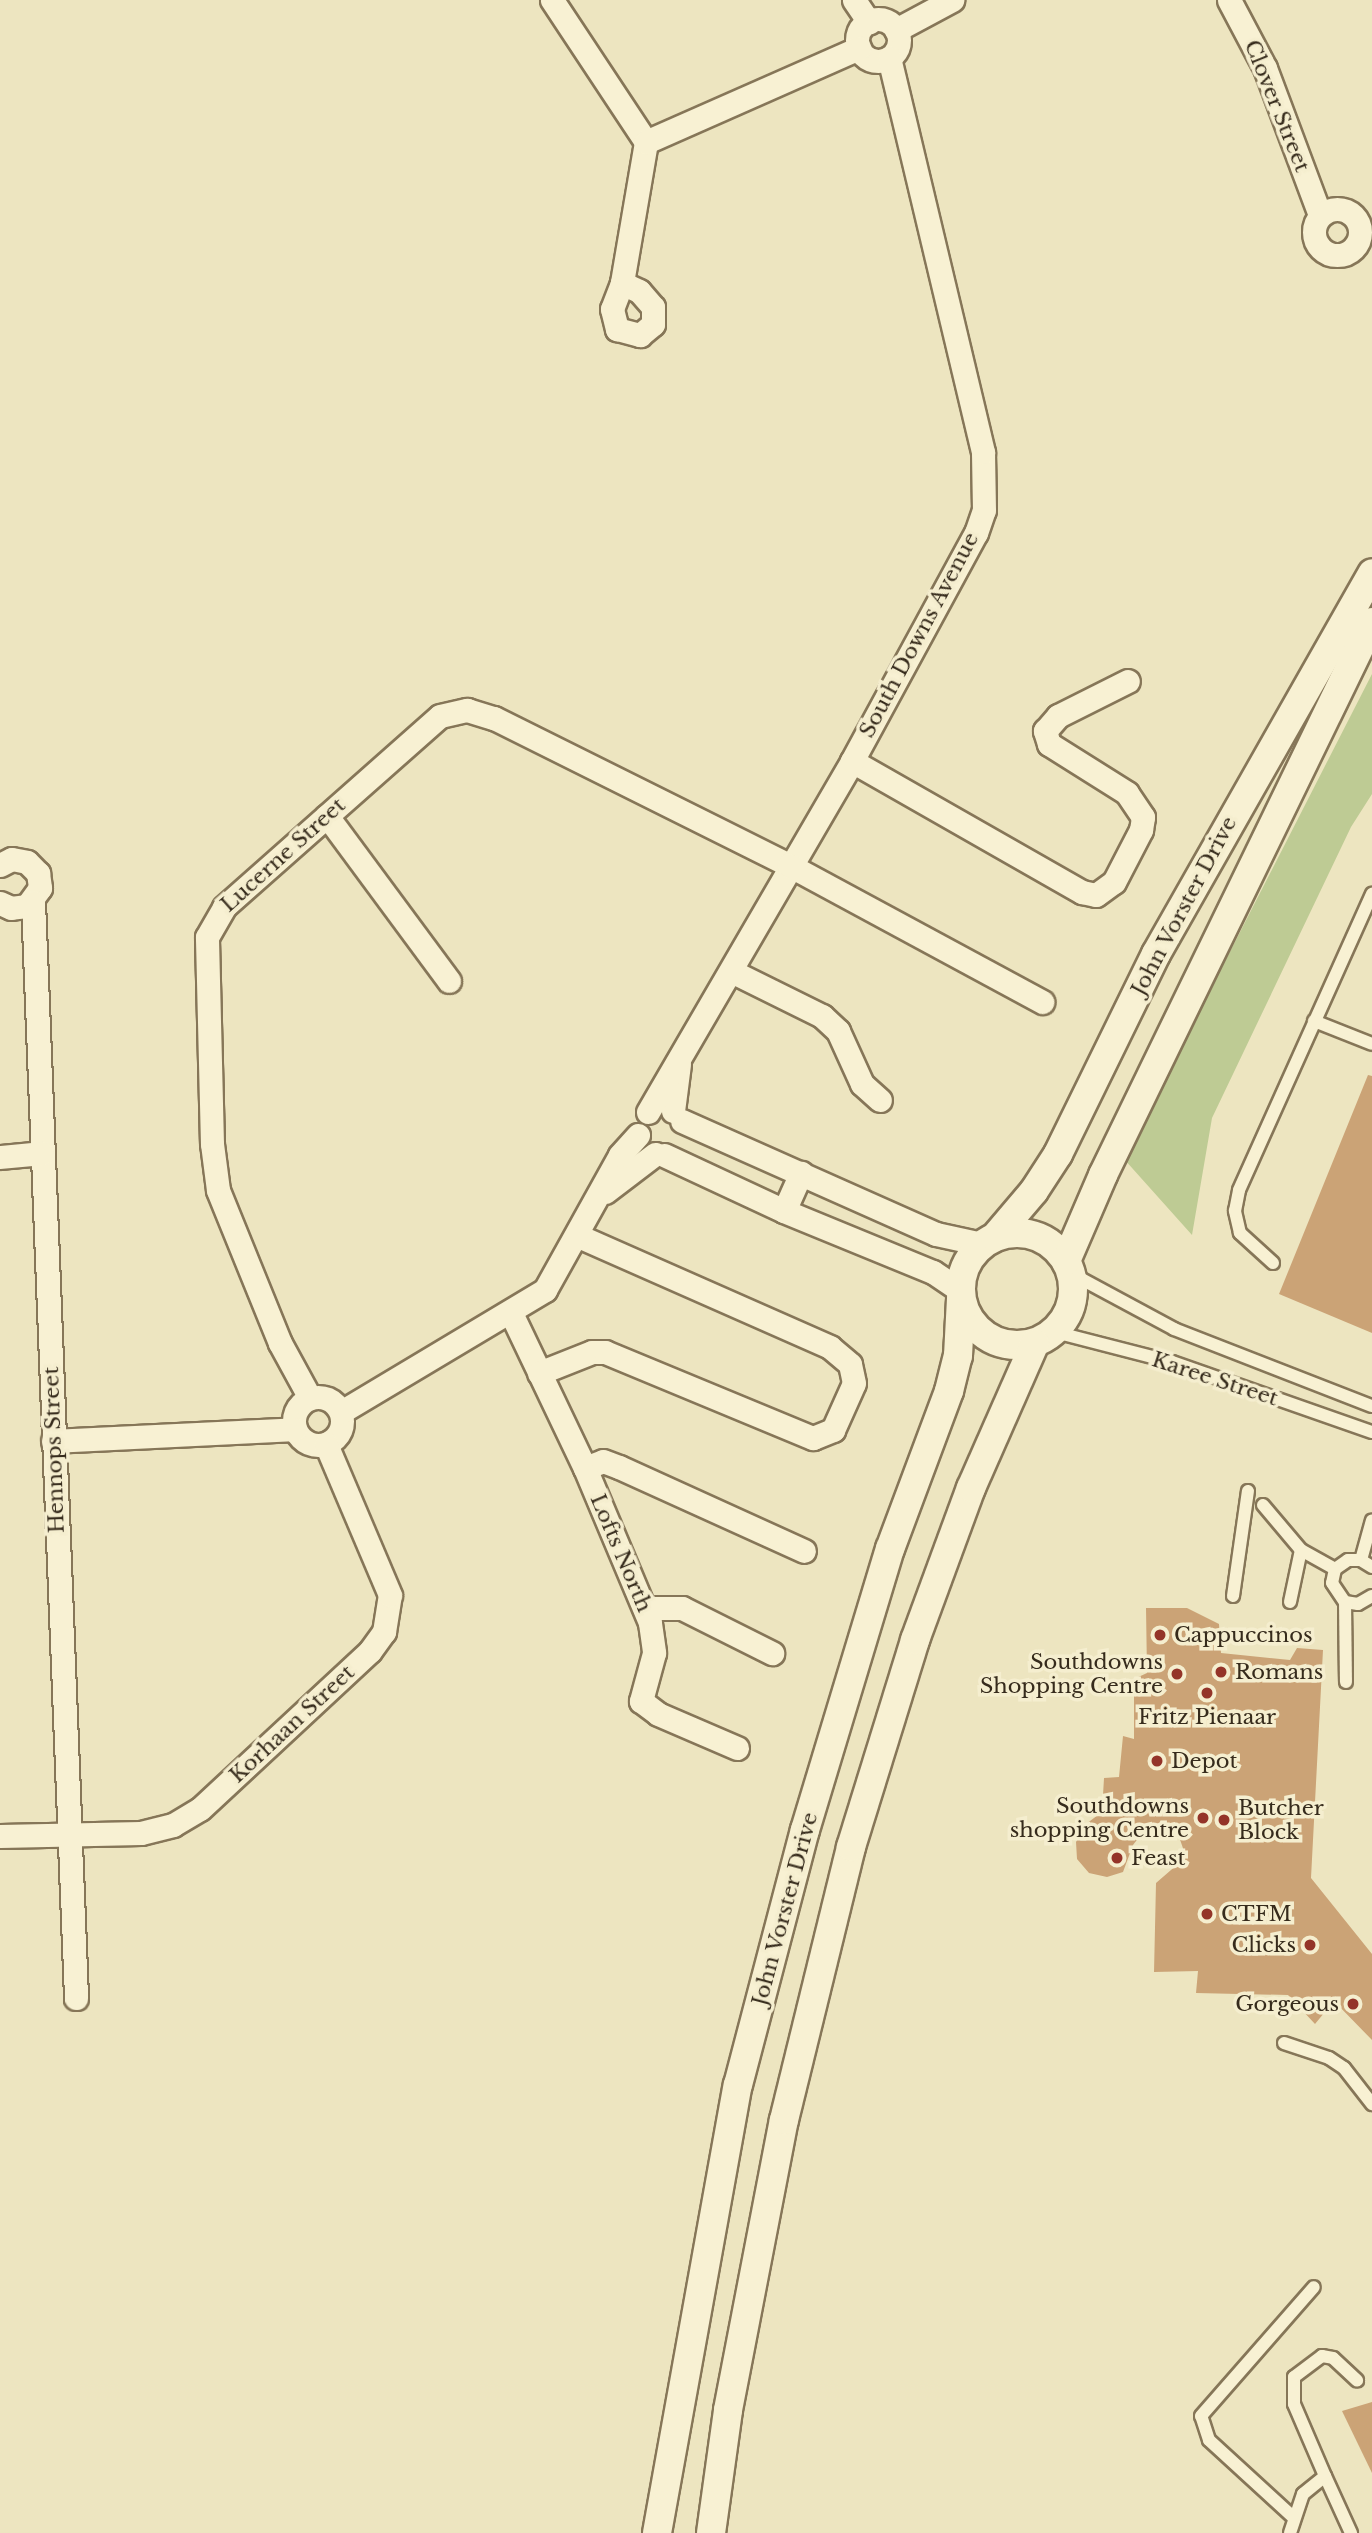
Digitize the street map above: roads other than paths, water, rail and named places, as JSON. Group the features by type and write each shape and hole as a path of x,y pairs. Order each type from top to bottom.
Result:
{"street":[{"path":"552,0 646,142 622,284"},
{"path":"854,0 869,22"},
{"path":"896,30 952,0"},
{"name":"Clover Street","path":"1229,0 1265,68 1320,215"},
{"path":"884,21 896,30 898,46 889,58 869,60 859,48 858,33 869,22 884,21"},
{"path":"646,142 859,48"},
{"name":"South Downs Avenue","path":"648,1112 731,971 789,865 852,761 976,533 987,490 983,452 889,58"},
{"name":"John Vorster Drive","path":"988,1241 1034,1191 1058,1154 1162,943 1372,573"},
{"name":"John Vorster Drive","path":"1069,1267 1103,1175 1372,622"},
{"path":"852,761 1082,892 1096,895 1114,882 1141,831 1143,817 1127,793 1049,744 1045,731 1058,716 1128,681"},
{"name":"Lucerne Street","path":"310,1398 280,1343 218,1191 212,1144 205,950 215,916 422,729 440,716 467,710 494,718 789,865 1042,1002"},
{"path":"327,816 449,981"},
{"name":"Hennops Street","path":"0,865 20,859 33,867 40,888 33,902 76,1998"},
{"path":"0,903 19,909 33,902"},
{"path":"731,971 822,1016 838,1031 862,1084 880,1100"},
{"name":"South Downs Avenue","path":"678,1116 682,1051"},
{"path":"341,1412 511,1313 545,1290 600,1197 620,1155 638,1135 640,1122 648,1112 660,1108 936,1234 988,1241"},
{"path":"600,1197 660,1154 680,1145 685,1133 678,1116"},
{"path":"638,1135 644,1147 784,1211 933,1272 961,1294 980,1332 1015,1346 1045,1338"},
{"path":"0,1157 42,1153"},
{"path":"784,1211 801,1173"},
{"path":"712,2533 728,2410 784,2120 851,1847 915,1640 971,1488 1045,1338 1068,1315 1074,1295 1069,1267 1053,1245 1035,1236 1014,1233 988,1241 970,1257 961,1294"},
{"path":"539,1373 584,1355 604,1352 813,1438 833,1430 854,1383 850,1364 830,1348 578,1236"},
{"name":"John Vorster Drive","path":"657,2533 738,2085 805,1829 890,1549 949,1391 958,1356 961,1294"},
{"name":"Lofts North","path":"511,1313 585,1468 645,1608 654,1653 641,1701 658,1714 737,1748"},
{"path":"310,1398 331,1400 341,1412 341,1431 327,1444 308,1443 295,1429 296,1410 310,1398"},
{"path":"53,1441 295,1429"},
{"name":"Korhaan Street","path":"0,1836 141,1833 187,1817 376,1644 386,1624 390,1595 327,1444"},
{"path":"585,1468 596,1462 611,1464 804,1551"},
{"path":"645,1608 682,1608 772,1653"}],"lane":[{"path":"1273,1263 1240,1233 1235,1212 1248,1169 1372,894"},
{"path":"1314,1021 1372,1044"},
{"name":"Karee Street","path":"1069,1267 1174,1329 1372,1406"},
{"name":"Karee Street","path":"1045,1338 1172,1362 1372,1432"},
{"path":"1233,1596 1248,1491"},
{"path":"1263,1505 1301,1550 1335,1569"},
{"path":"1346,1682 1345,1602 1333,1588 1335,1569 1348,1560 1367,1563 1372,1520"},
{"path":"1290,1602 1301,1550"},
{"path":"1345,1602 1358,1604 1372,1596"},
{"path":"1284,2043 1329,2058 1344,2068 1372,2104"},
{"path":"1293,2517 1209,2440 1201,2417 1314,2287"},
{"path":"1351,2533 1294,2404 1294,2377 1322,2356 1333,2358 1357,2380"},
{"path":"1290,2533 1293,2517 1303,2494 1325,2476"}],"place":[{"name":"Cappuccinos","path":"1160,1635"},
{"name":"Romans","path":"1221,1672"},
{"name":"Southdowns Shopping Centre","path":"1177,1674"},
{"name":"Fritz Pienaar","path":"1207,1693"},
{"name":"Depot","path":"1157,1761"},
{"name":"Southdowns shopping Centre","path":"1203,1818"},
{"name":"Butcher Block","path":"1224,1820"},
{"name":"Feast","path":"1117,1858"},
{"name":"CTFM","path":"1207,1914"},
{"name":"Clicks","path":"1310,1945"},
{"name":"Gorgeous","path":"1353,2004"}]}
